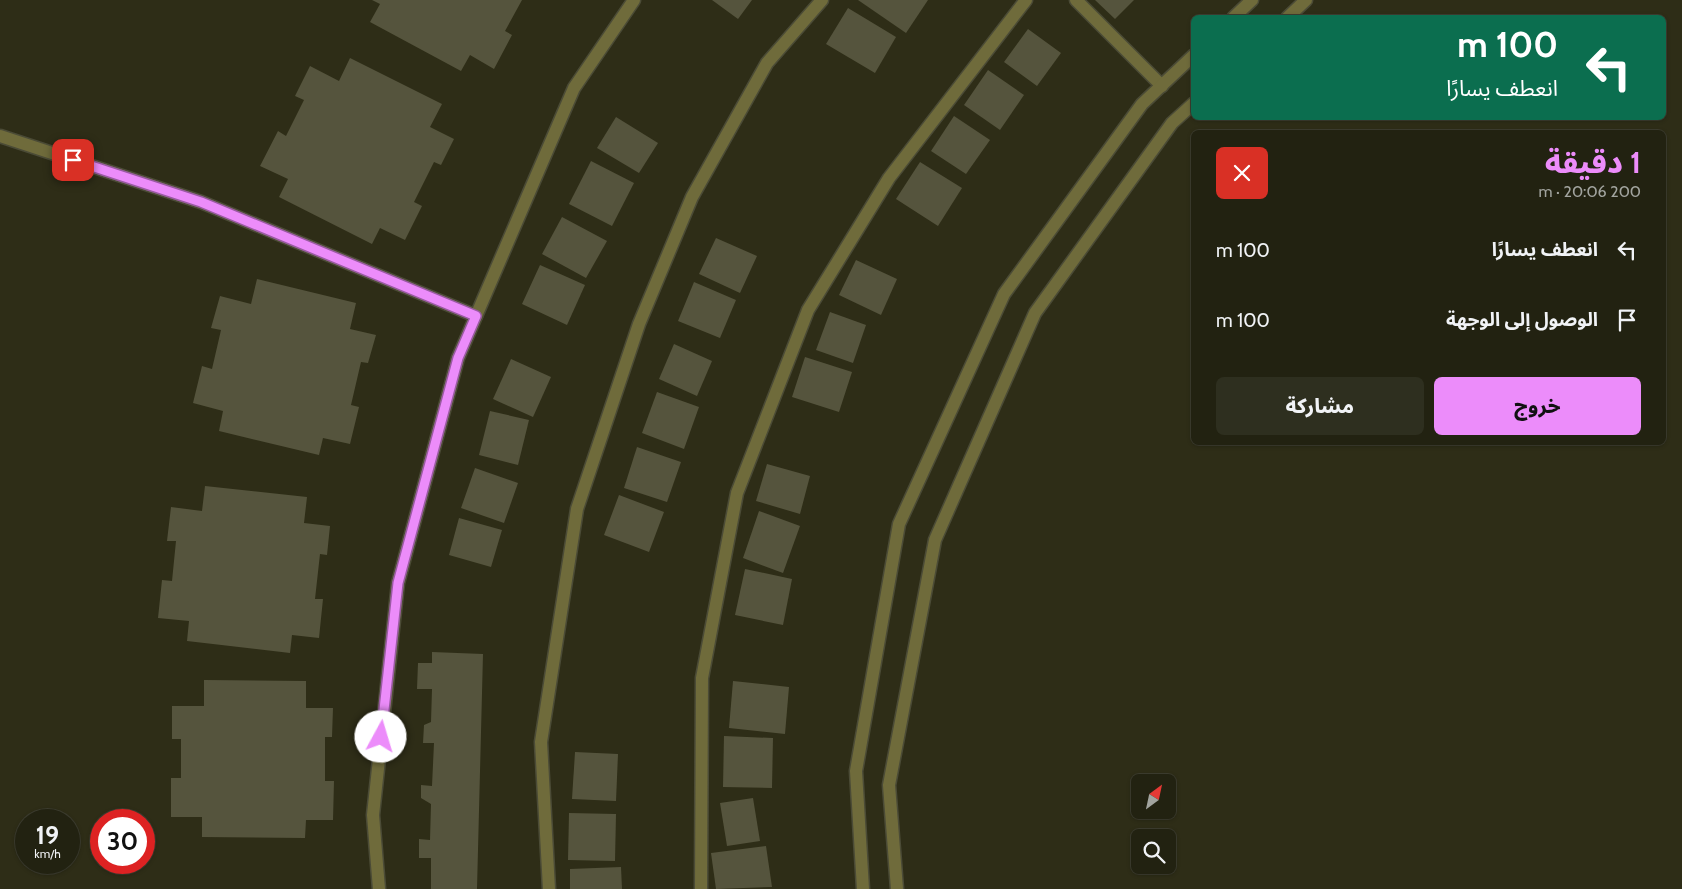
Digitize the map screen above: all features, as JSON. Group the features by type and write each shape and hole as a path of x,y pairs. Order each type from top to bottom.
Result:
{"street":[{"path":"379,889 373,815 398,583 458,358 574,88 634,0"},
{"path":"549,889 541,742 577,509 639,324 692,197 767,63 822,0"},
{"path":"701,889 702,678 737,493 808,310 889,178 1026,0"},
{"path":"1076,0 1162,86"},
{"path":"1236,15 1252,0"},
{"path":"1290,15 1306,0"},
{"path":"863,889 856,771 900,524 1004,294 1142,104 1191,58"},
{"path":"897,889 889,785 935,540 1035,313 1172,123 1191,106"},
{"path":"0,136 201,202 476,316"}],"building":[{"path":"372,0 522,0 505,31 512,35 494,69 470,55 461,71 370,22 380,4"},
{"path":"712,0 752,0 738,19"},
{"path":"858,0 928,0 906,33"},
{"path":"1095,0 1134,0 1115,19"},
{"path":"848,8 896,37 875,73 826,44"},
{"path":"1028,29 1061,53 1037,86 1004,62"},
{"path":"350,58 442,104 430,127 454,139 441,165 434,162 414,202 422,206 405,240 380,228 372,244 279,197 288,179 260,166 278,131 286,136 304,100 295,96 310,66 339,81"},
{"path":"988,70 1024,95 1000,130 964,105"},
{"path":"954,116 990,140 966,174 931,151"},
{"path":"616,117 658,143 639,173 597,148"},
{"path":"591,161 634,183 612,226 569,204"},
{"path":"920,162 962,188 938,226 896,199"},
{"path":"562,217 607,241 586,278 542,254"},
{"path":"716,238 757,256 740,293 699,274"},
{"path":"856,260 897,279 881,315 839,295"},
{"path":"540,265 585,285 567,325 522,304"},
{"path":"257,279 356,303 350,329 376,335 368,363 361,362 351,405 359,407 350,444 323,438 319,455 219,431 223,411 193,403 202,366 212,369 221,330 211,328 220,296 251,304"},
{"path":"694,282 736,300 720,338 678,321"},
{"path":"830,312 866,325 853,363 816,350"},
{"path":"674,344 712,361 697,396 659,379"},
{"path":"805,357 852,372 839,412 792,397"},
{"path":"511,359 551,377 533,417 493,399"},
{"path":"657,392 699,407 684,449 642,433"},
{"path":"490,411 529,420 518,465 479,455"},
{"path":"637,447 681,462 667,502 624,488"},
{"path":"767,464 810,476 800,514 756,501"},
{"path":"475,468 518,483 504,523 461,508"},
{"path":"205,486 307,497 304,523 330,526 327,555 320,554 315,599 323,599 319,638 292,635 290,653 187,641 189,621 158,618 162,580 172,581 176,541 167,541 171,507 202,511"},
{"path":"619,495 664,512 649,552 604,535"},
{"path":"759,511 800,526 783,573 743,558"},
{"path":"459,518 502,530 491,567 449,555"},
{"path":"745,569 792,579 783,625 735,615"},
{"path":"432,652 483,654 477,889 431,889 431,858 419,858 419,839 430,840 431,804 421,798 421,785 432,786 434,743 423,743 424,725 431,722 432,689 417,689 418,663 432,663"},
{"path":"204,680 306,681 306,708 333,708 332,737 325,737 325,781 334,781 333,820 306,820 305,838 202,837 202,817 171,817 171,778 181,778 181,739 172,739 172,706 204,706"},
{"path":"733,681 789,687 785,734 729,728"},
{"path":"724,736 773,738 772,788 723,787"},
{"path":"575,752 618,754 616,801 572,799"},
{"path":"753,798 760,841 727,846 720,803"},
{"path":"569,813 616,814 615,861 568,860"},
{"path":"766,846 772,887 716,889 711,853"},
{"path":"621,867 622,889 570,889 570,869"}],"route":[{"path":"73,160 201,202 476,316 458,358 398,583 381,737"}]}
